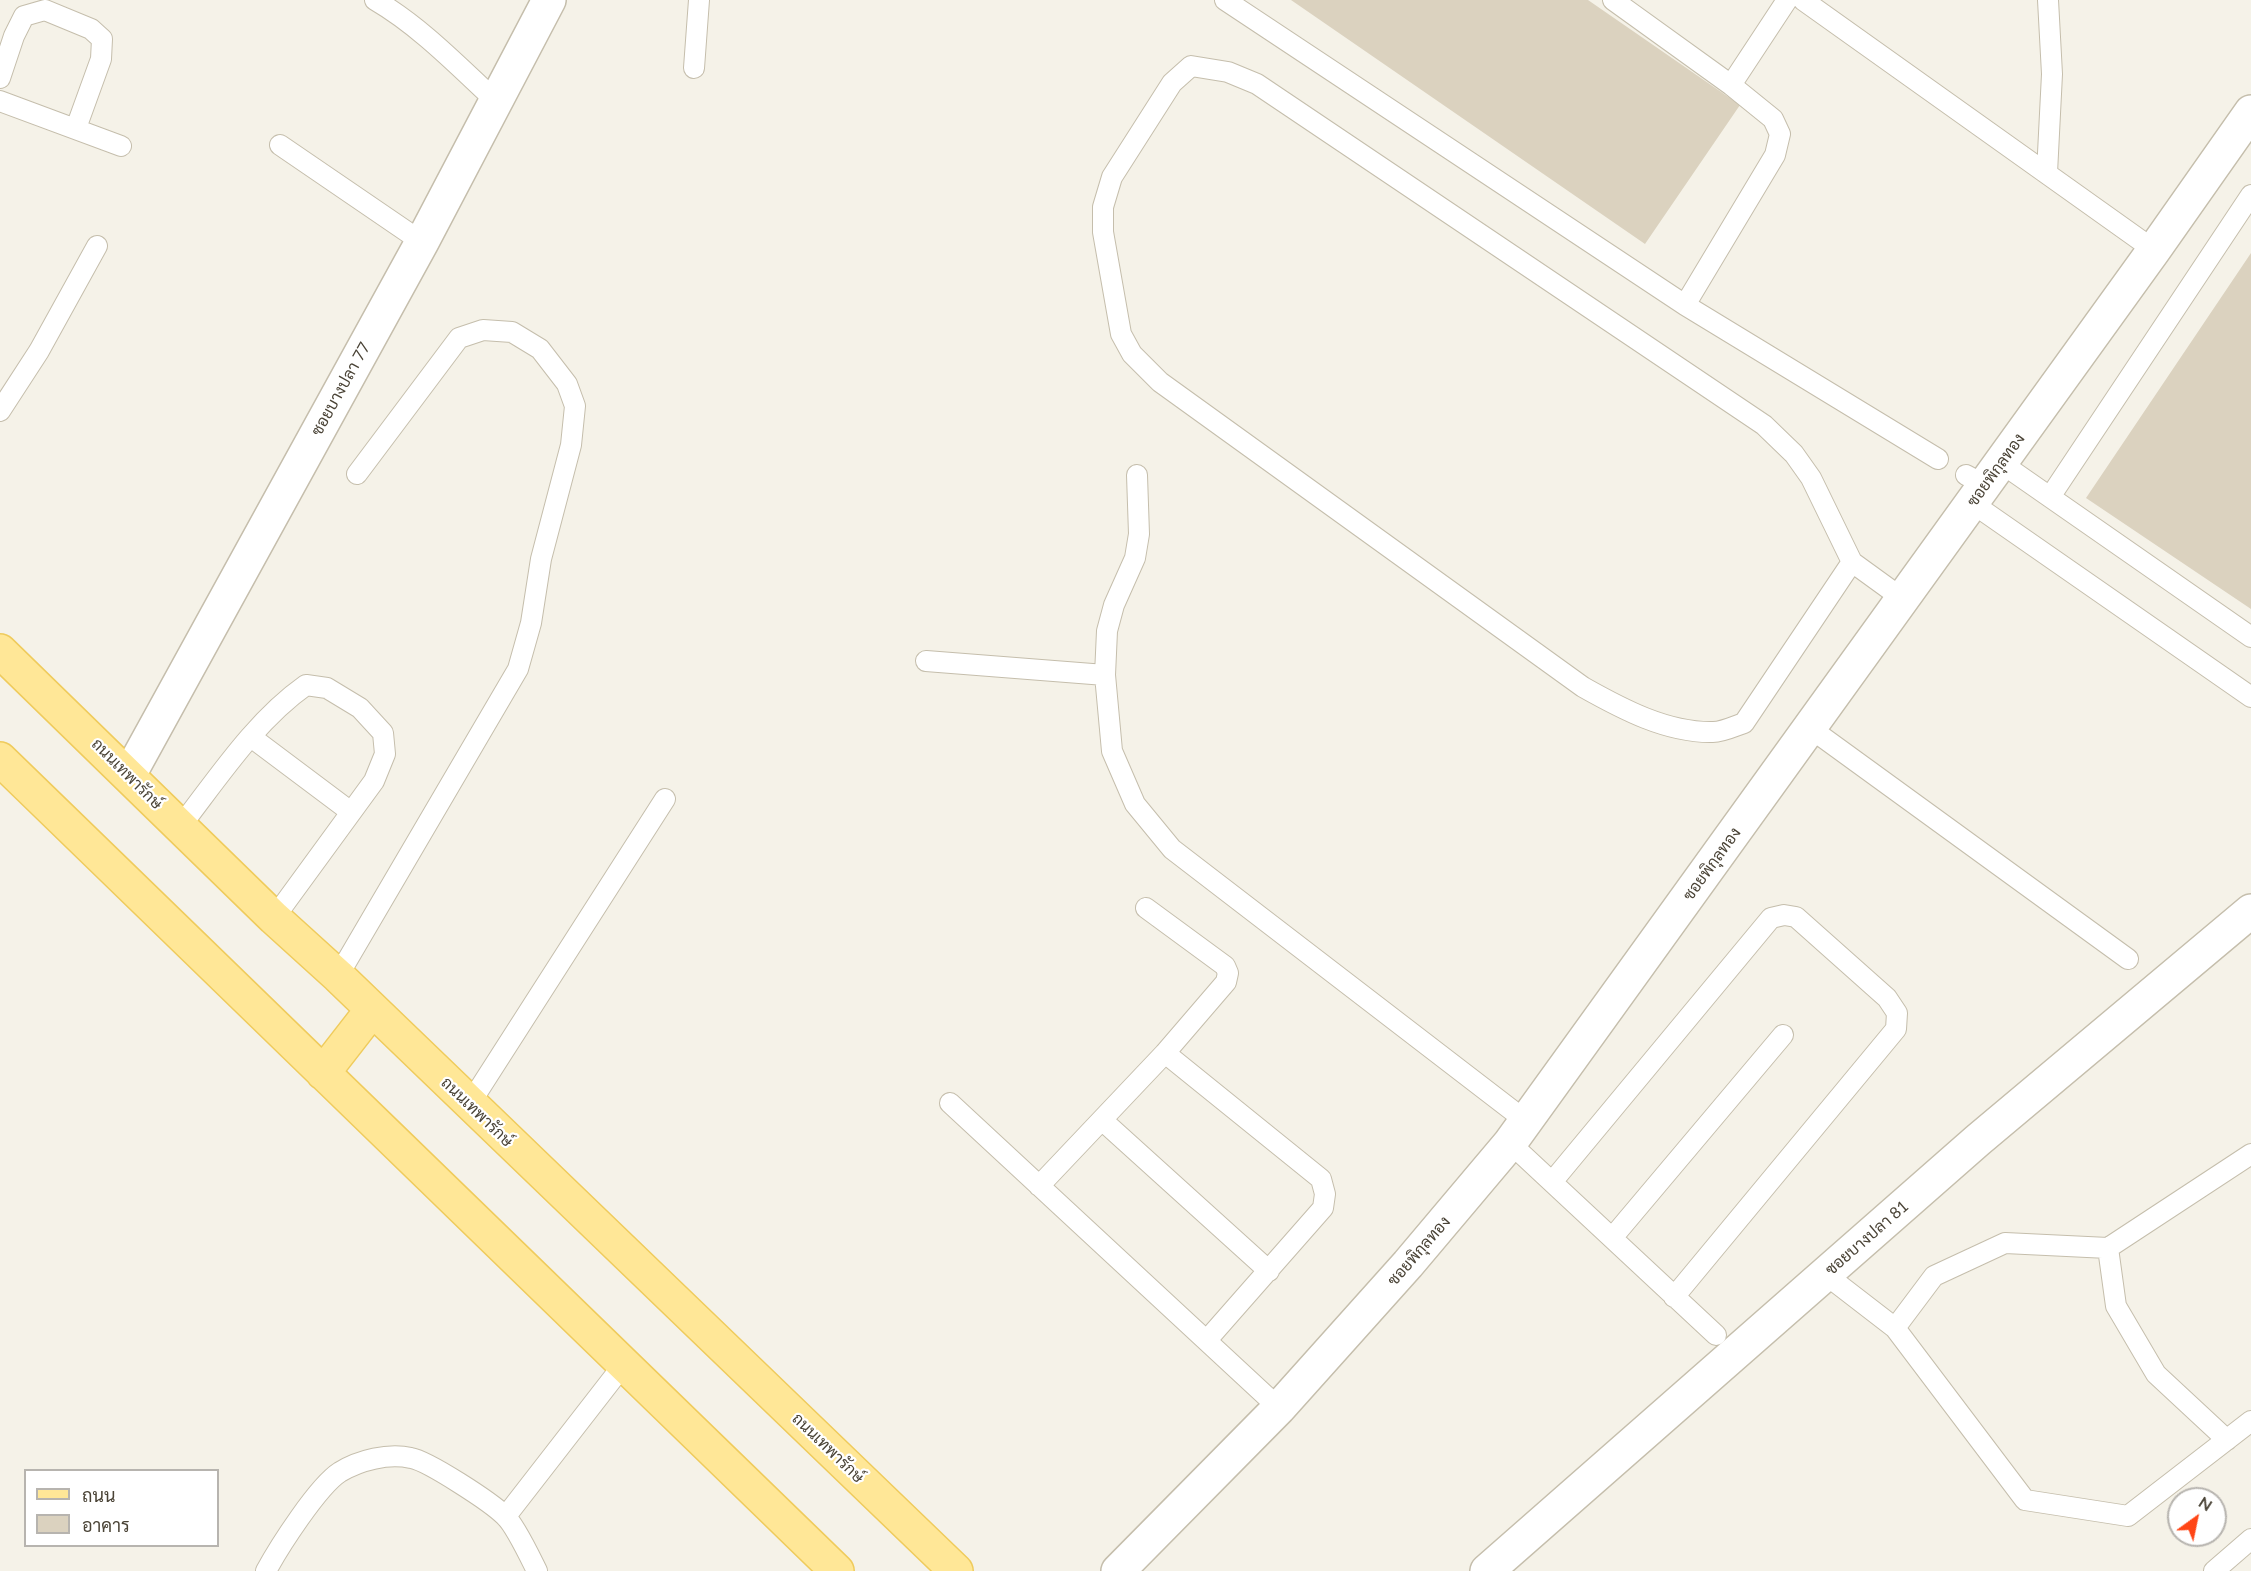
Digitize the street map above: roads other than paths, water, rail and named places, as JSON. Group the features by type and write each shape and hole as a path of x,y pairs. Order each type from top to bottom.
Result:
{"main road":[{"name":"ถนนเทพารักษ์","path":"0,651 274,918 338,976 469,1105 956,1571"},
{"path":"0,759 837,1571"},
{"path":"323,1072 372,1010"}],"street":[{"name":"ซอยบางปลา 77","path":"129,775 422,242 549,0"},
{"name":"ซอยพิกุลทอง","path":"1118,1571 1279,1407 1408,1264 1518,1132 1903,599 1981,482 2154,250 2251,111"},
{"name":"ซอยบางปลา 81","path":"1487,1571 1978,1140 2251,911"}],"lane":[{"path":"375,0 398,13 496,102"},
{"path":"694,68 699,0"},
{"path":"1226,0 1685,305 1938,459"},
{"path":"1613,0 1731,85 1773,119 1780,134 1775,155 1685,305"},
{"path":"1803,0 2154,250"},
{"path":"2047,173 2052,74 2048,0"},
{"path":"1731,85 1779,3"},
{"path":"0,78 14,36 24,16 45,10 91,29 102,39 101,59 76,128"},
{"path":"1852,562 1744,723 1716,732 1683,730 1621,709 1583,687 1160,382 1132,354 1121,334 1103,232 1103,207 1112,177 1172,82 1191,66 1228,72 1257,84 1764,425 1794,454 1811,478 1852,562 1903,599"},
{"path":"0,101 121,146"},
{"path":"280,145 422,242"},
{"path":"2050,497 2251,195"},
{"path":"0,411 39,351 97,246"},
{"path":"338,976 518,669 531,623 542,559 571,445 574,406 567,384 540,349 512,332 483,330 459,338 357,474"},
{"path":"1137,475 1139,534 1135,558 1114,605 1107,631 1105,675 1112,751 1135,804 1172,849 1518,1132 1552,1182 1716,1335"},
{"path":"1981,482 2050,497 2251,638"},
{"path":"1981,482 2251,697"},
{"path":"926,661 1105,675"},
{"path":"180,827 251,737 286,699 306,685 327,688 360,708 383,733 385,754 374,781 274,918"},
{"path":"1810,728 2128,959"},
{"path":"251,737 351,812"},
{"path":"469,1105 665,799"},
{"path":"1039,1186 1165,1053 1226,982 1228,973 1225,966 1146,908"},
{"path":"1552,1182 1771,918 1784,915 1797,917 1887,998 1897,1013 1896,1029 1674,1297"},
{"path":"1612,1238 1783,1035"},
{"path":"1165,1053 1321,1179 1325,1194 1323,1208 1207,1340"},
{"path":"950,1103 1279,1407"},
{"path":"1102,1120 1269,1271"},
{"path":"1894,1328 1934,1276 2005,1243 2108,1248 2251,1154"},
{"path":"2108,1248 2116,1306 2156,1374 2227,1440"},
{"path":"1825,1274 1894,1328 2025,1500 2127,1516 2251,1421"},
{"path":"506,1516 624,1364"},
{"path":"266,1571 280,1546 320,1492 339,1473 371,1458 411,1458 457,1482 506,1516 537,1571"},
{"path":"2214,1571 2251,1539"}]}
